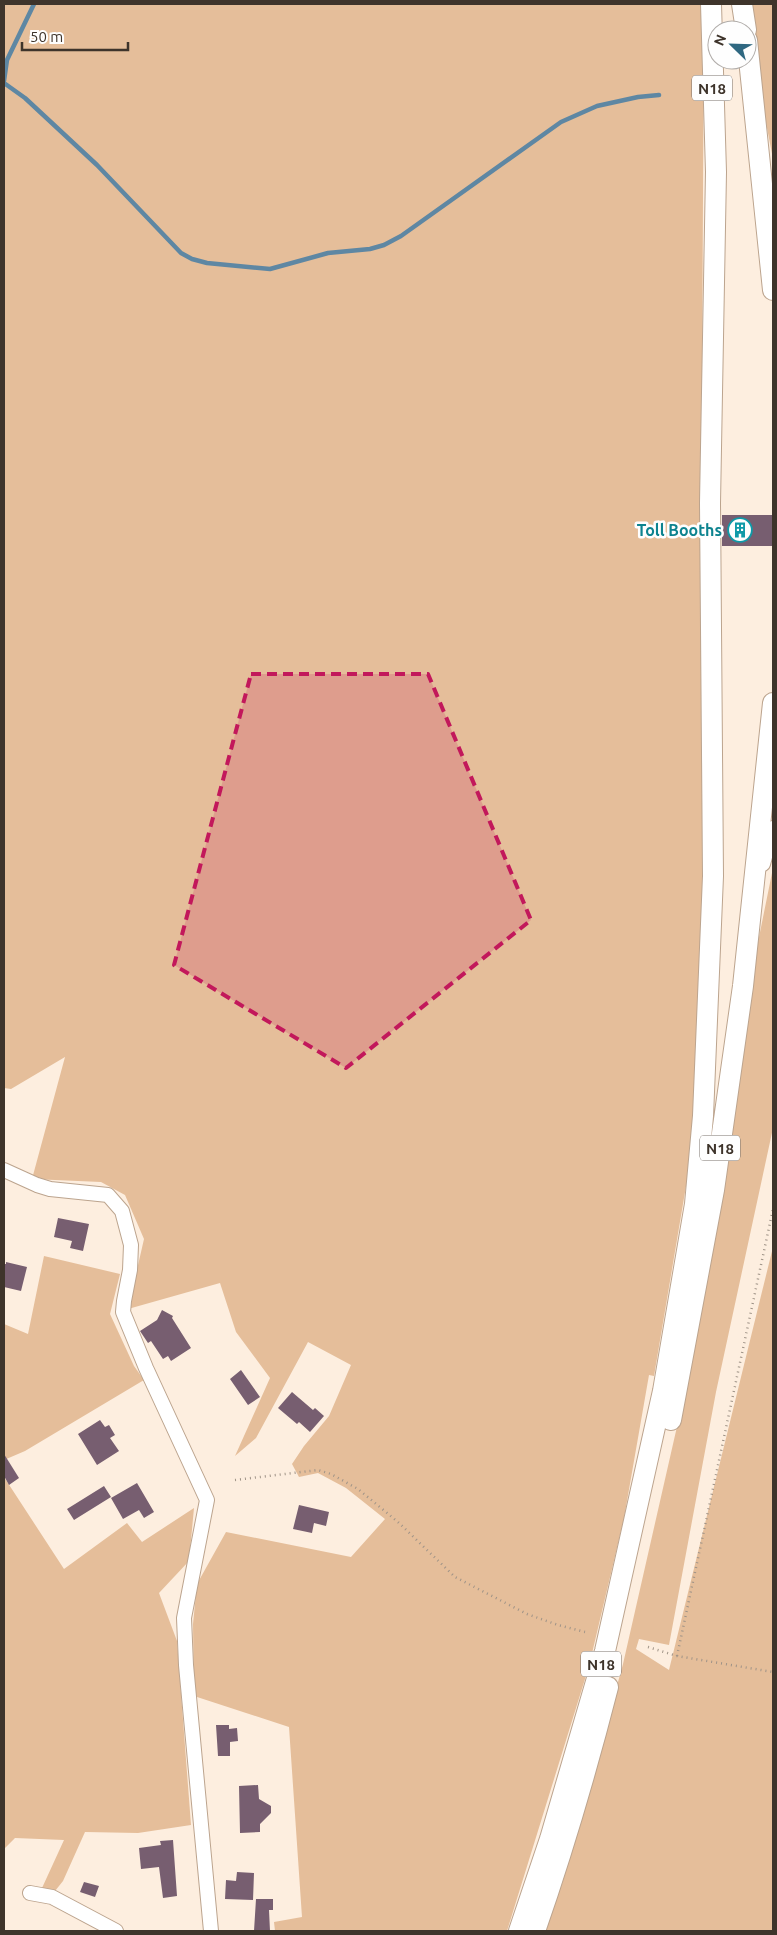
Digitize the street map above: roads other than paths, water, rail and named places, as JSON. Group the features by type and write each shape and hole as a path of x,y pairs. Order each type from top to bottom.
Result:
{"highway":[{"name":"N18","path":"519,1931 550,1839 605,1651 663,1391 695,1204 703,1116 713,876 710,734 710,503 716,172 711,4"},
{"path":"742,4 744,20"},
{"name":"N18","path":"750,70 773,290"},
{"name":"N18","path":"535,1931 595,1738 677,1394 715,1180 743,986 773,703"}],"street":[{"path":"759,157 773,211"},
{"path":"752,900 773,828"},
{"path":"4,1170 50,1189 108,1195 122,1210 131,1245 130,1270 123,1312 142,1359 207,1500 184,1618 186,1665 211,1931"},
{"path":"30,1893 52,1897 116,1931"}],"waterway":[{"path":"4,81 7,60 34,4"},
{"path":"4,83 25,98 97,165 181,253 192,259 207,263 270,269 328,253 370,249 384,245 401,236 561,122 597,106 638,97 659,95"}],"place":[{"name":"Toll Booths","path":"740,530"}]}
